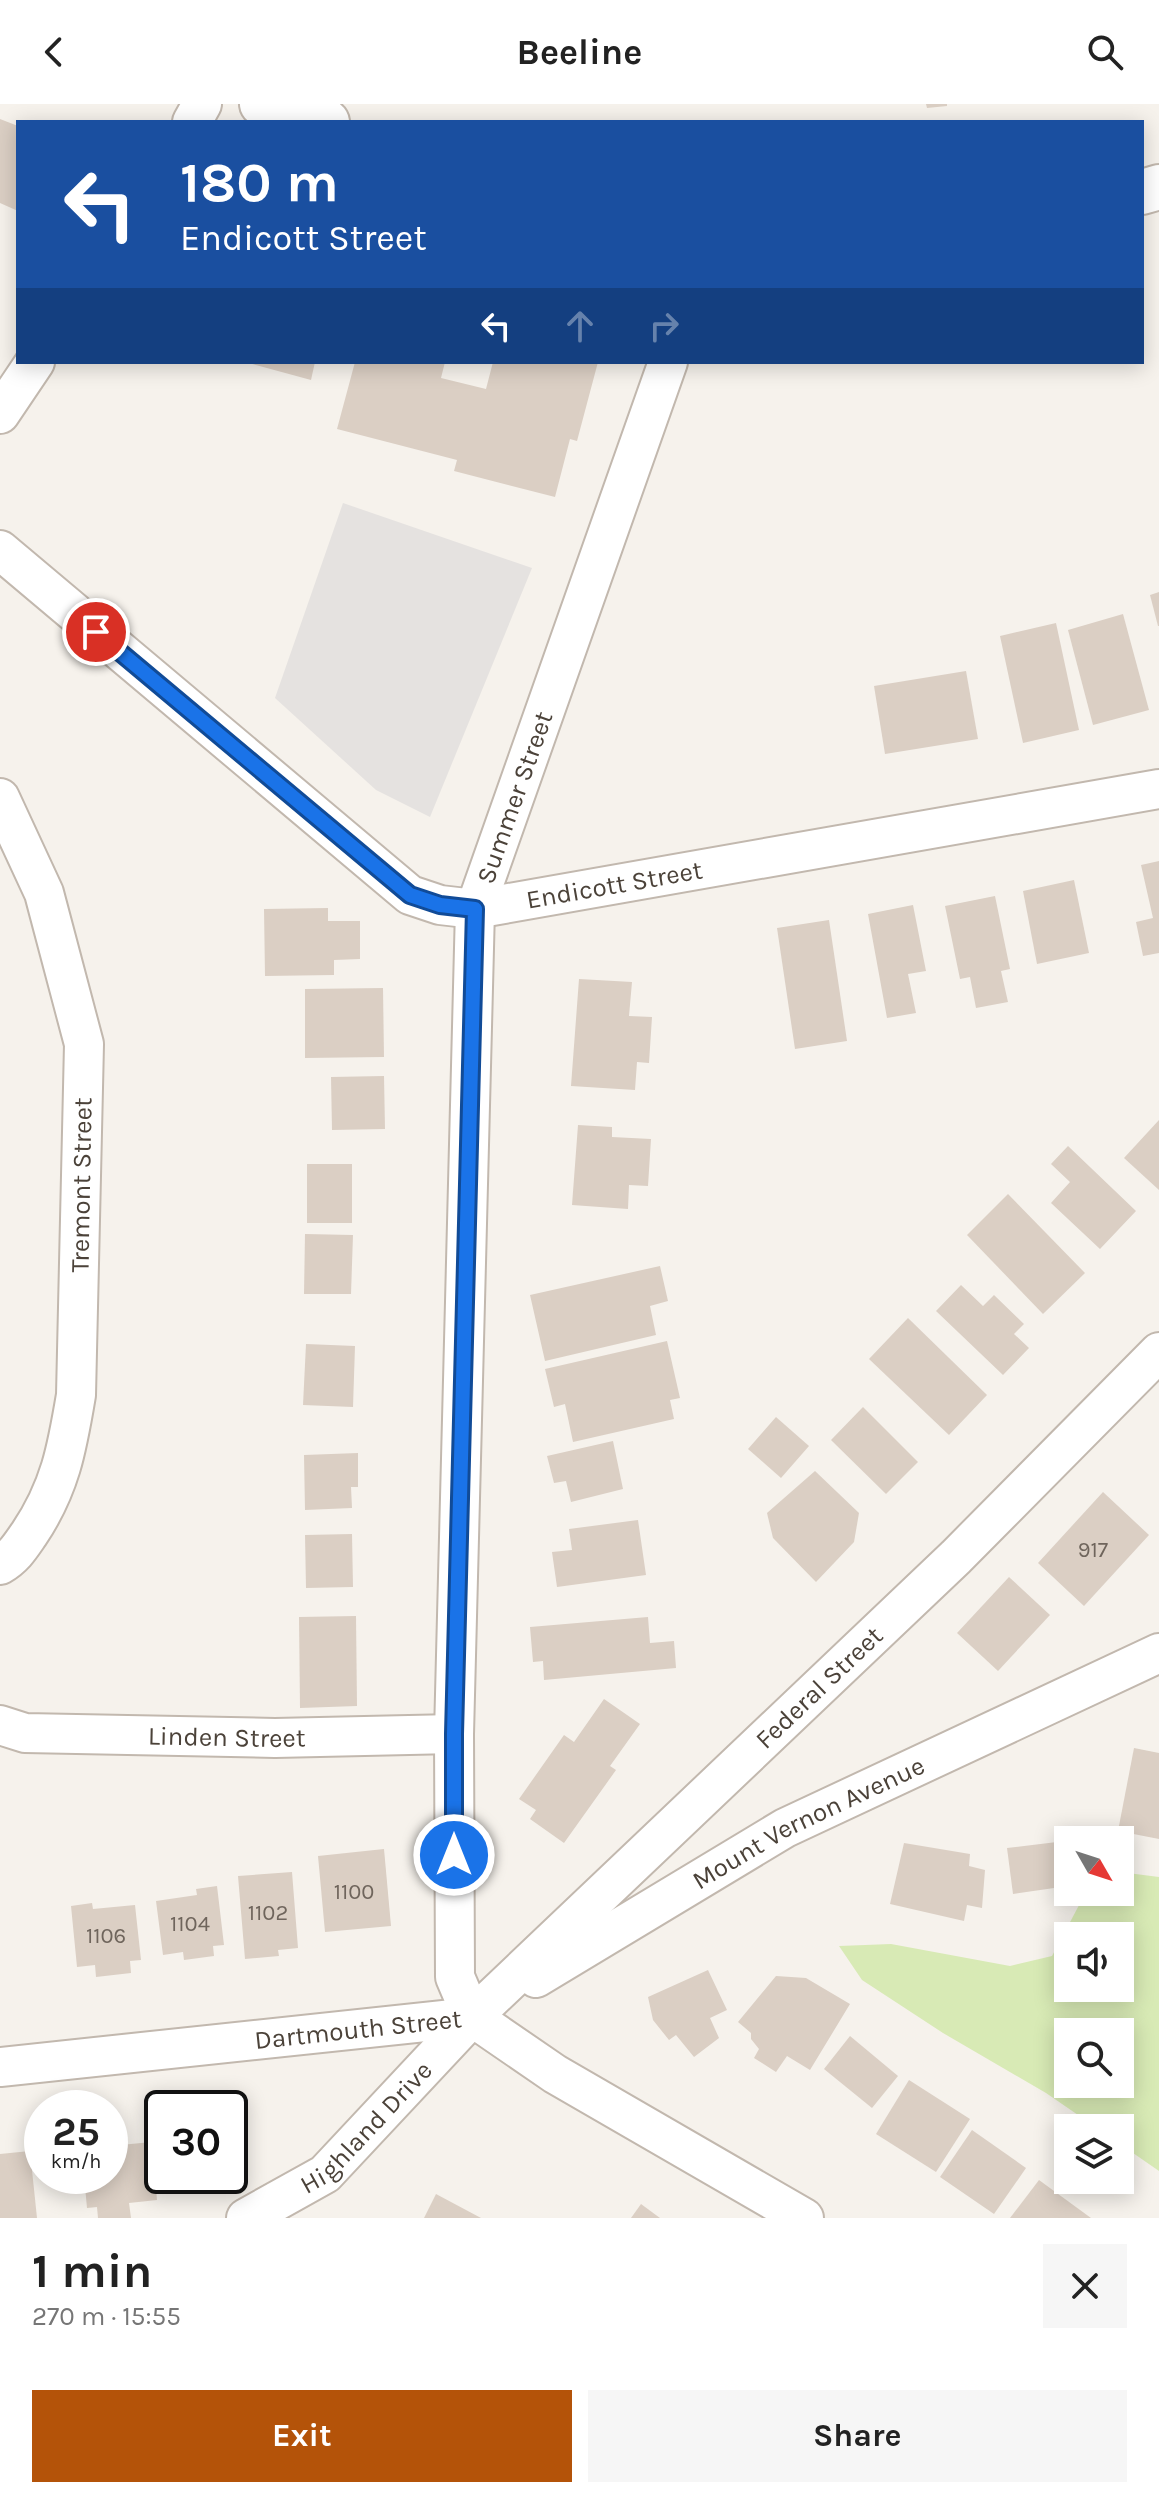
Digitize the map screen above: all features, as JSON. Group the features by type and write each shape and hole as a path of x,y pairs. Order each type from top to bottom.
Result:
{"street":[{"path":"262,104 320,120"},
{"path":"0,414 34,364"},
{"name":"Summer Street","path":"472,2017 455,1977 454,1734 475,909 667,364"},
{"name":"Endicott Street","path":"0,550 410,895 440,905 475,909 1159,789"},
{"name":"Tremont Street","path":"0,798 44,893 84,1044 76,1395 66,1452 47,1507 13,1557 0,1565"},
{"name":"Federal Street","path":"472,2017 956,1557 1159,1352"},
{"name":"Mount Vernon Avenue","path":"472,2017 785,1828 1159,1653"},
{"name":"Linden Street","path":"0,1725 25,1733 275,1738 454,1734"},
{"name":"Dartmouth Street","path":"0,2067 472,2017 555,2074 804,2218"},
{"name":"Highland Drive","path":"246,2218 325,2174 472,2017"}],"green space":[{"path":"1134,1874 1159,1877 1159,2171 1134,2154 1134,2114 1077,2114 862,1980 839,1946 891,1944 1010,1966 1052,1956 1054,1952 1054,2002 1134,2002 1134,1922 1070,1922 1079,1906 1134,1906"}],"shaded area":[{"path":"343,503 532,568 430,817 376,790 275,698"}],"building":[{"path":"926,104 947,104 947,106 927,108"},
{"path":"0,119 16,125 16,210 0,203"},
{"path":"252,364 315,364 311,380"},
{"path":"354,364 444,364 441,378 486,389 492,364 597,364 577,441 570,439 555,497 454,471 457,460 337,429"},
{"path":"1159,592 1159,626 1158,626 1150,595"},
{"path":"1123,614 1149,710 1093,725 1068,630"},
{"path":"1056,623 1079,730 1023,743 1000,636"},
{"path":"966,671 978,739 885,754 874,686"},
{"path":"1159,861 1159,953 1143,956 1136,922 1153,918 1141,865"},
{"path":"1074,880 1089,953 1037,964 1023,891"},
{"path":"995,896 1010,969 1001,971 1008,1002 976,1008 970,977 960,979 945,906"},
{"path":"913,905 926,971 908,974 916,1013 887,1018 868,914"},
{"path":"328,908 328,921 360,921 360,959 334,960 334,975 265,976 264,909"},
{"path":"829,920 847,1041 795,1049 777,928"},
{"path":"579,979 632,982 629,1016 652,1017 649,1063 637,1062 635,1090 571,1086"},
{"path":"383,988 384,1057 305,1058 305,989"},
{"path":"384,1076 385,1129 332,1130 331,1077"},
{"path":"1159,1120 1159,1190 1124,1158"},
{"path":"578,1125 612,1127 612,1137 651,1139 648,1186 629,1185 628,1209 572,1205"},
{"path":"1068,1146 1136,1211 1100,1249 1051,1203 1070,1182 1051,1164"},
{"path":"307,1164 352,1164 352,1223 307,1223"},
{"path":"1008,1194 1085,1273 1043,1314 967,1235"},
{"path":"305,1234 353,1235 351,1294 304,1294"},
{"path":"660,1266 668,1301 650,1306 656,1335 545,1361 530,1295"},
{"path":"961,1285 983,1306 994,1295 1024,1324 1014,1334 1029,1348 1003,1375 936,1311"},
{"path":"908,1318 987,1395 949,1435 869,1359"},
{"path":"667,1341 680,1398 670,1400 674,1419 573,1442 565,1404 554,1407 545,1369"},
{"path":"306,1344 355,1346 353,1407 303,1405"},
{"path":"863,1407 918,1462 886,1494 831,1440"},
{"path":"776,1417 809,1446 781,1478 748,1449"},
{"path":"613,1441 623,1489 571,1502 566,1481 554,1483 547,1456"},
{"path":"358,1453 358,1487 351,1487 352,1508 305,1510 304,1455"},
{"path":"815,1471 859,1513 854,1542 816,1582 773,1538 767,1513"},
{"path":"1103,1492 1149,1535 1084,1606 1038,1563"},
{"path":"638,1520 646,1575 557,1587 552,1552 572,1550 569,1529"},
{"path":"352,1534 353,1587 306,1588 305,1535"},
{"path":"1009,1577 1050,1615 998,1671 957,1633"},
{"path":"356,1616 357,1706 300,1708 299,1617"},
{"path":"648,1617 650,1643 674,1641 676,1668 544,1680 543,1661 533,1662 530,1627"},
{"path":"604,1699 640,1724 610,1766 616,1770 564,1843 530,1819 536,1810 519,1799 564,1735 574,1742"},
{"path":"1134,1748 1159,1753 1159,1839 1134,1834 1134,1826 1119,1826"},
{"path":"1054,1842 1054,1888 1013,1894 1007,1848"},
{"path":"904,1843 970,1854 969,1866 985,1870 982,1908 967,1905 964,1921 890,1904"},
{"path":"384,1849 391,1926 325,1932 318,1856"},
{"path":"292,1872 298,1948 278,1950 279,1956 245,1959 238,1876"},
{"path":"217,1886 224,1945 213,1946 214,1956 184,1960 183,1952 163,1955 156,1901 197,1895 196,1889"},
{"path":"92,1903 93,1909 135,1905 141,1960 130,1961 131,1973 96,1977 95,1965 77,1967 71,1906"},
{"path":"708,1970 727,2010 710,2018 719,2038 694,2057 676,2035 669,2040 653,2020 648,1997"},
{"path":"776,1976 806,1978 850,2004 810,2070 787,2056 776,2072 754,2058 759,2049 751,2039 751,2033 738,2022"},
{"path":"850,2036 898,2076 872,2108 824,2069"},
{"path":"909,2080 970,2119 936,2172 876,2134"},
{"path":"972,2130 1026,2168 994,2214 940,2177"},
{"path":"144,2143 144,2194 156,2194 157,2200 129,2203 131,2218 98,2218 97,2207 87,2208 86,2194 128,2194 128,2144"},
{"path":"24,2152 24,2194 34,2194 37,2218 0,2218 0,2154"},
{"path":"1039,2180 1054,2194 1091,2218 1010,2218"},
{"path":"436,2194 481,2218 424,2218"},
{"path":"641,2204 660,2218 631,2218"}],"route":[{"path":"96,632 410,895 440,905 475,909 454,1734 454,1855"}]}
